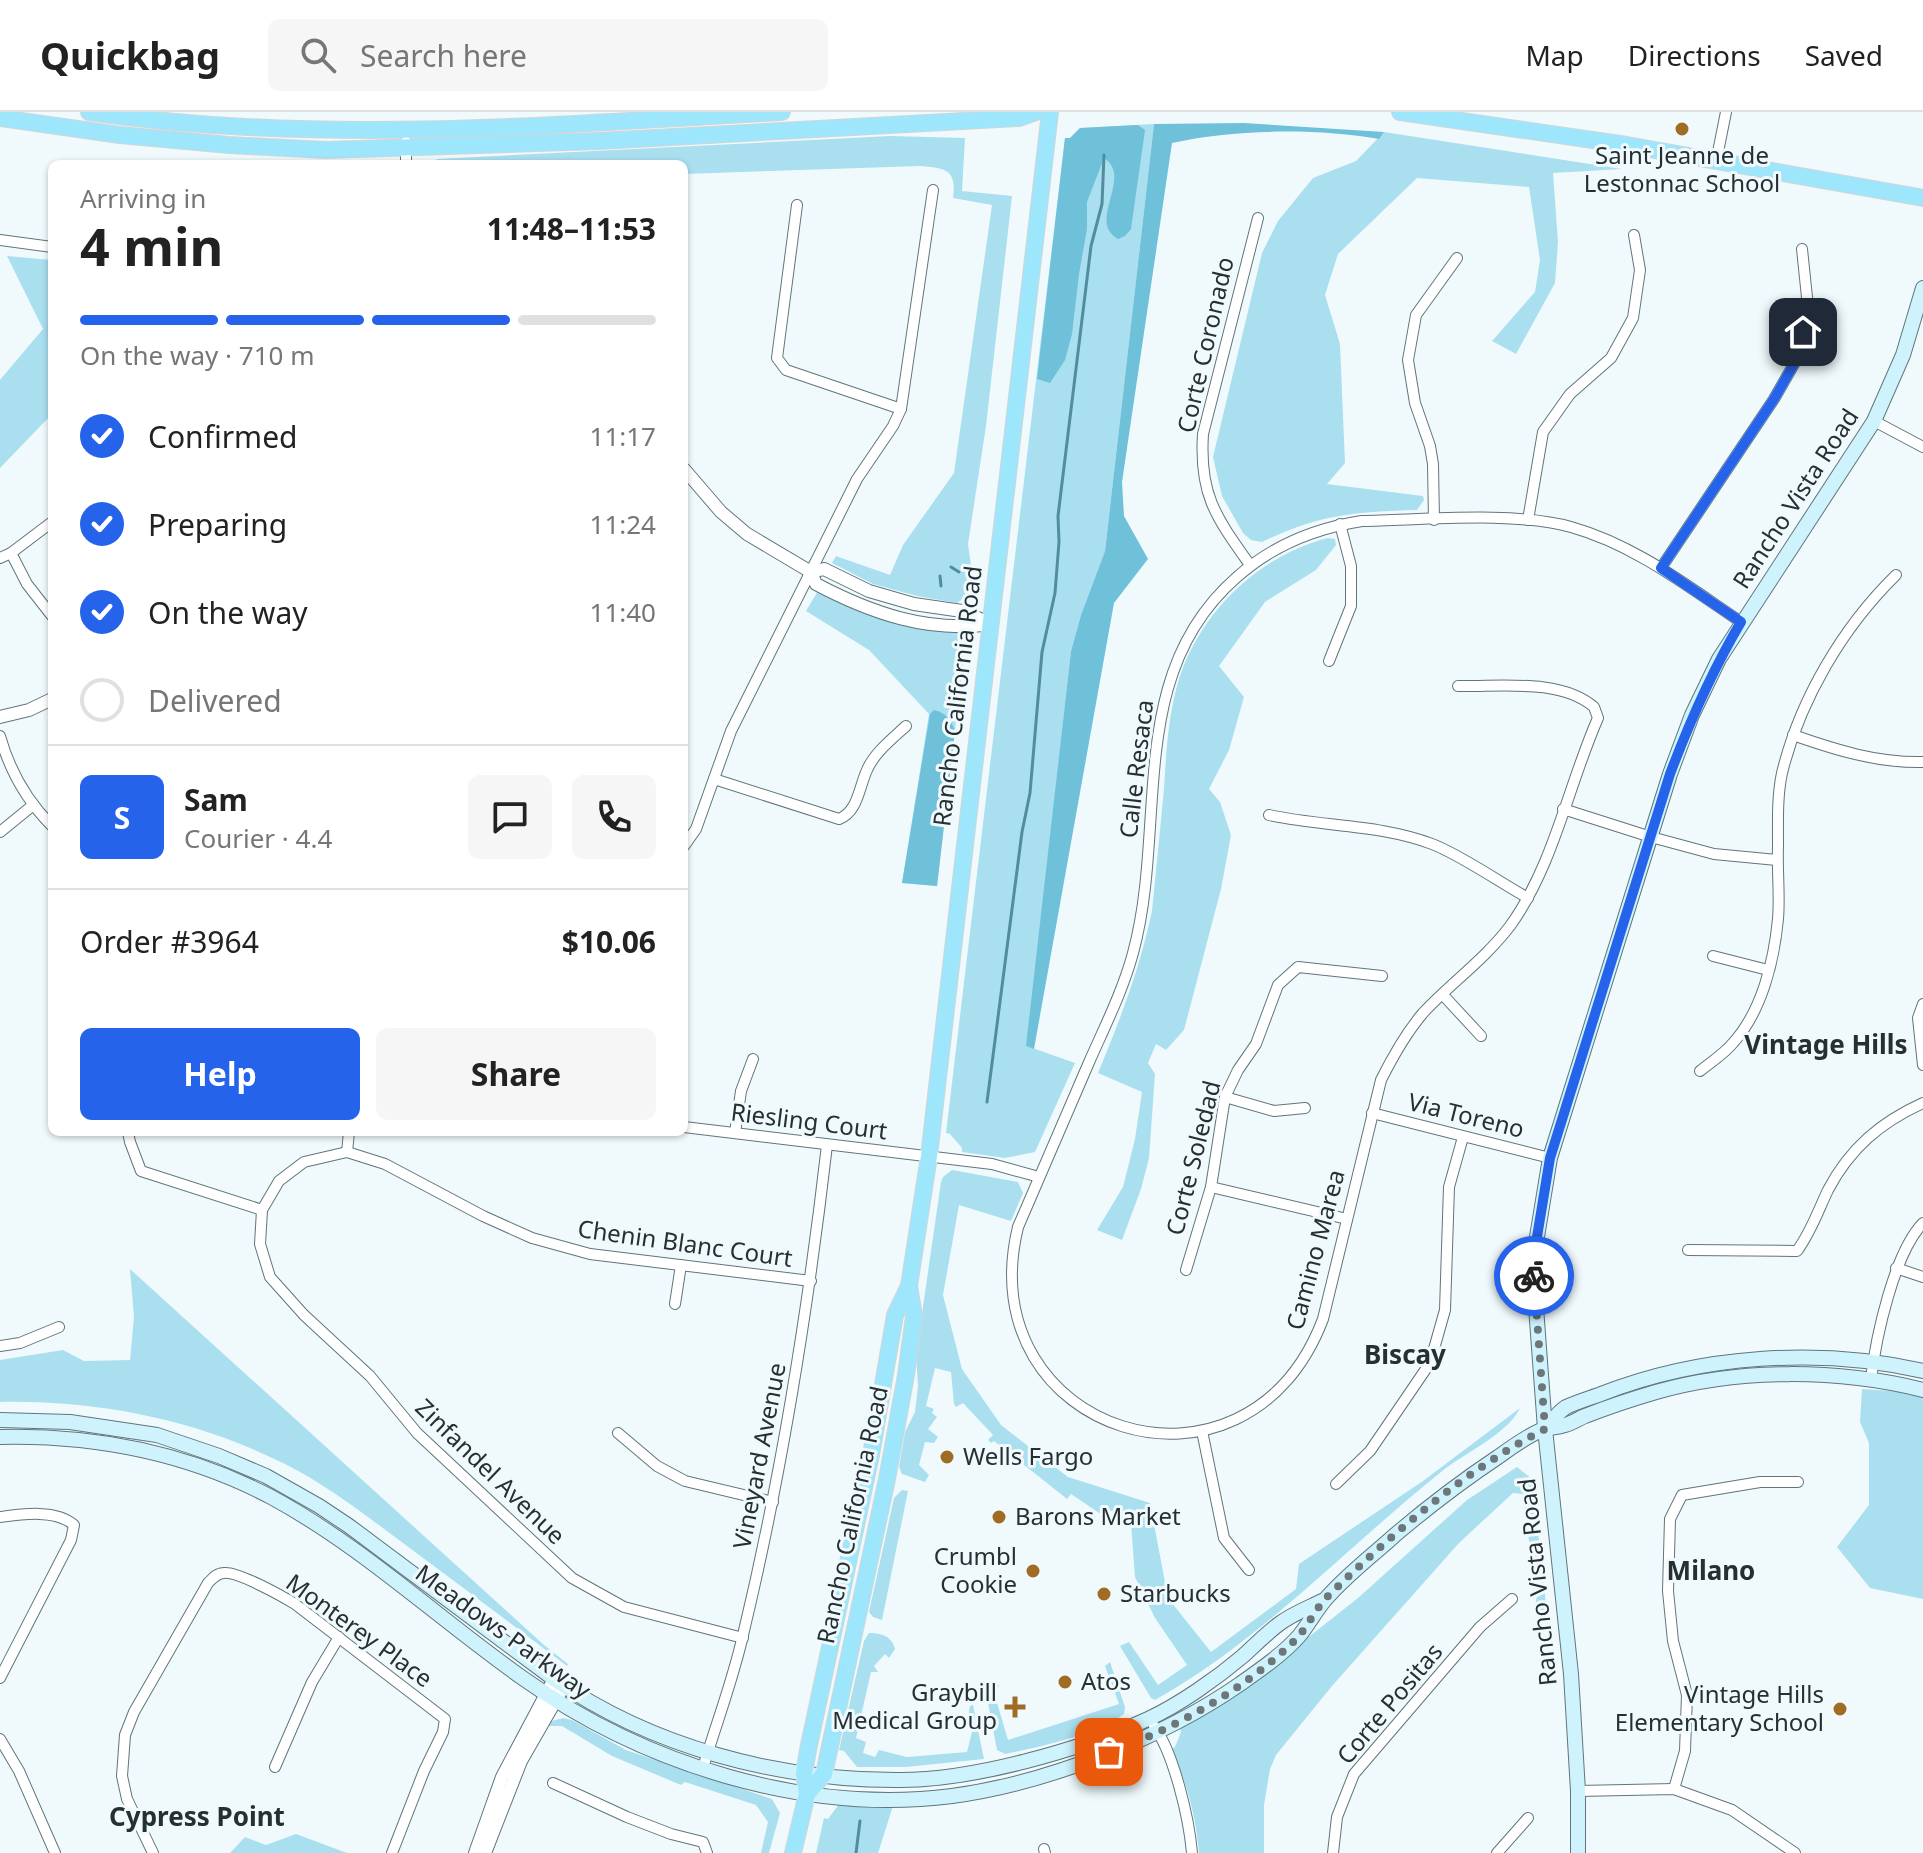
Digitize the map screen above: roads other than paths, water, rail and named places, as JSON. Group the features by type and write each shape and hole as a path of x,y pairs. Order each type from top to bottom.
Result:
{"main road":[{"path":"89,112 198,124 405,130 782,112"},
{"path":"0,118 120,135 406,156 599,141 1019,118 1036,112"},
{"name":"Rancho California Road","path":"793,1853 807,1794 804,1773 871,1455 895,1315 909,1286 929,1156 1050,112"},
{"path":"1400,112 1582,137 1923,198"},
{"name":"Rancho Vista Road","path":"1578,1853 1578,1791 1571,1674 1545,1429 1534,1280 1535,1249 1550,1158 1692,715 1741,622 1874,421 1903,355 1923,288"},
{"name":"Rancho California Road","path":"807,1794 824,1774 887,1479 914,1316 909,1286"},
{"name":"Meadows Parkway","path":"1545,1429 1564,1408 1625,1384 1685,1369 1748,1361 1809,1358 1873,1361 1923,1371"},
{"path":"885,1371 890,1393 878,1464 887,1479"},
{"name":"Meadows Parkway","path":"0,1420 70,1422 157,1435 266,1476 349,1526 555,1689 585,1718 634,1743 703,1768 807,1794 916,1800 992,1789 1035,1778 1159,1733 1212,1702 1297,1639 1326,1599 1454,1486 1545,1429 1565,1425 1660,1391 1753,1376 1871,1379 1923,1390"},
{"name":"Meadows Parkway","path":"0,1437 48,1437 129,1447 191,1464 258,1491 299,1514 555,1689 676,1743 804,1773 898,1780 994,1769 1053,1752 1149,1719 1240,1658 1281,1622 1326,1599"}],"street":[{"path":"1716,162 1726,112"},
{"path":"405,130 406,156"},
{"path":"688,840 696,829 731,731 857,479 901,409 933,190"},
{"path":"797,205 777,358 786,370 901,409"},
{"name":"Corte Coronado","path":"1250,565 1222,527 1210,503 1201,461 1203,434 1258,218"},
{"path":"1528,520 1543,432 1570,394 1611,358 1633,318 1640,270 1634,235"},
{"path":"0,240 48,246"},
{"path":"1661,568 1774,399 1798,357 1808,307 1802,249"},
{"path":"1434,520 1433,464 1415,403 1408,360 1416,315 1457,258"},
{"path":"1874,421 1923,447"},
{"path":"688,474 721,512 747,534 811,572 824,569 869,591 914,604 962,611 990,624"},
{"name":"Calle Resaca","path":"1039,1177 1117,1000 1133,952 1142,906 1158,728 1164,695 1175,663 1198,620 1222,589 1250,565 1275,549 1340,524 1362,521 1528,520 1567,526 1628,549 1741,622"},
{"path":"1329,661 1351,606 1351,566 1340,524"},
{"path":"0,558 48,525"},
{"path":"11,553 27,584 48,611"},
{"path":"1700,1071 1733,1044 1757,1010 1778,919 1777,860 1782,776 1793,735 1817,681 1868,602 1896,575"},
{"name":"Camino Marea","path":"1039,1177 1018,1227 1011,1270 1016,1315 1035,1360 1068,1396 1110,1423 1167,1434 1202,1431 1244,1417 1267,1402 1289,1381 1307,1356 1323,1319 1381,1080 1393,1055 1424,1012 1486,955 1528,898 1598,718 1594,707 1571,692 1541,688 1458,686"},
{"path":"0,717 29,710 48,701"},
{"path":"714,779 839,819 847,816 853,808 868,766 906,726"},
{"path":"1793,735 1850,755 1899,763 1923,762"},
{"path":"0,736 8,764 32,806 48,822"},
{"path":"0,832 32,806"},
{"path":"1563,809 1714,854 1777,860"},
{"path":"1269,815 1308,823 1372,828 1433,844 1528,898"},
{"path":"1713,956 1768,970"},
{"name":"Corte Soledad","path":"1186,1270 1211,1187 1225,1097 1238,1070 1256,1044 1278,985 1298,967 1382,976"},
{"path":"1443,995 1481,1036"},
{"path":"1923,1004 1918,1018 1923,1065"},
{"path":"735,1133 741,1091 753,1059"},
{"path":"1225,1097 1274,1111 1305,1108"},
{"path":"1688,1250 1797,1251 1810,1233 1829,1189 1856,1147 1892,1117 1923,1103"},
{"name":"Via Toreno","path":"1372,1113 1550,1158"},
{"name":"Riesling Court","path":"688,1127 992,1164 1039,1177"},
{"path":"129,1136 141,1171 262,1210 279,1181 304,1162 347,1152 349,1136"},
{"path":"1336,1484 1370,1451 1430,1363 1445,1310 1449,1187 1463,1137"},
{"name":"Vineyard Avenue","path":"703,1768 743,1638 773,1502 811,1281 827,1145"},
{"name":"Chenin Blanc Court","path":"347,1152 385,1164 532,1238 590,1254 811,1281"},
{"path":"1211,1187 1347,1219"},
{"name":"Zinfandel Avenue","path":"262,1210 260,1244 270,1277 304,1315 370,1376 417,1433 572,1578 624,1607 743,1638"},
{"path":"1871,1379 1896,1268 1915,1231 1923,1223"},
{"path":"675,1304 681,1265"},
{"path":"1896,1268 1923,1277"},
{"path":"0,1346 20,1343 59,1327"},
{"path":"1202,1431 1224,1538 1249,1570"},
{"path":"618,1433 657,1466 685,1481 773,1502"},
{"path":"1674,1789 1685,1751 1687,1695 1673,1641 1668,1591 1670,1519 1682,1495 1760,1482 1798,1482"},
{"path":"0,1517 52,1515 74,1525 71,1540 0,1678"},
{"name":"Monterey Place","path":"153,1853 127,1799 122,1776 125,1735 134,1712 208,1583 220,1573 234,1575 274,1592 442,1715 445,1726 392,1853"},
{"name":"Corte Positas","path":"1333,1853 1337,1817 1354,1774 1480,1627 1512,1599"},
{"path":"275,1767 312,1682 339,1637"},
{"path":"475,1853 502,1777 555,1689"},
{"path":"485,1853 521,1761 555,1689"},
{"path":"1149,1719 1159,1733 1177,1782 1190,1831 1192,1853"},
{"path":"0,1739 19,1771 55,1853"},
{"path":"553,1783 627,1817 703,1842 707,1853"},
{"path":"1578,1791 1674,1789 1732,1810 1795,1853"},
{"path":"1497,1853 1528,1818"}],"waterway":[{"path":"987,1102 1022,832 1030,793 1042,652 1055,593 1058,516 1091,246 1102,204 1104,155"},
{"path":"951,567 959,572"},
{"path":"940,576 941,586"},
{"path":"856,1853 860,1821"}],"place":[{"name":"Saint Jeanne de Lestonnac School","path":"1682,129"},
{"name":"Wells Fargo","path":"947,1457"},
{"name":"Barons Market","path":"999,1517"},
{"name":"Crumbl Cookie","path":"1033,1571"},
{"name":"Starbucks","path":"1104,1594"},
{"name":"Atos","path":"1065,1682"},
{"name":"Graybill Medical Group","path":"1015,1707"},
{"name":"Vintage Hills Elementary School","path":"1840,1709"}],"district":[{"name":"Vintage Hills","path":"1826,1045"},
{"name":"Biscay","path":"1405,1355"},
{"name":"Milano","path":"1711,1571"},
{"name":"Cypress Point","path":"197,1817"}]}
